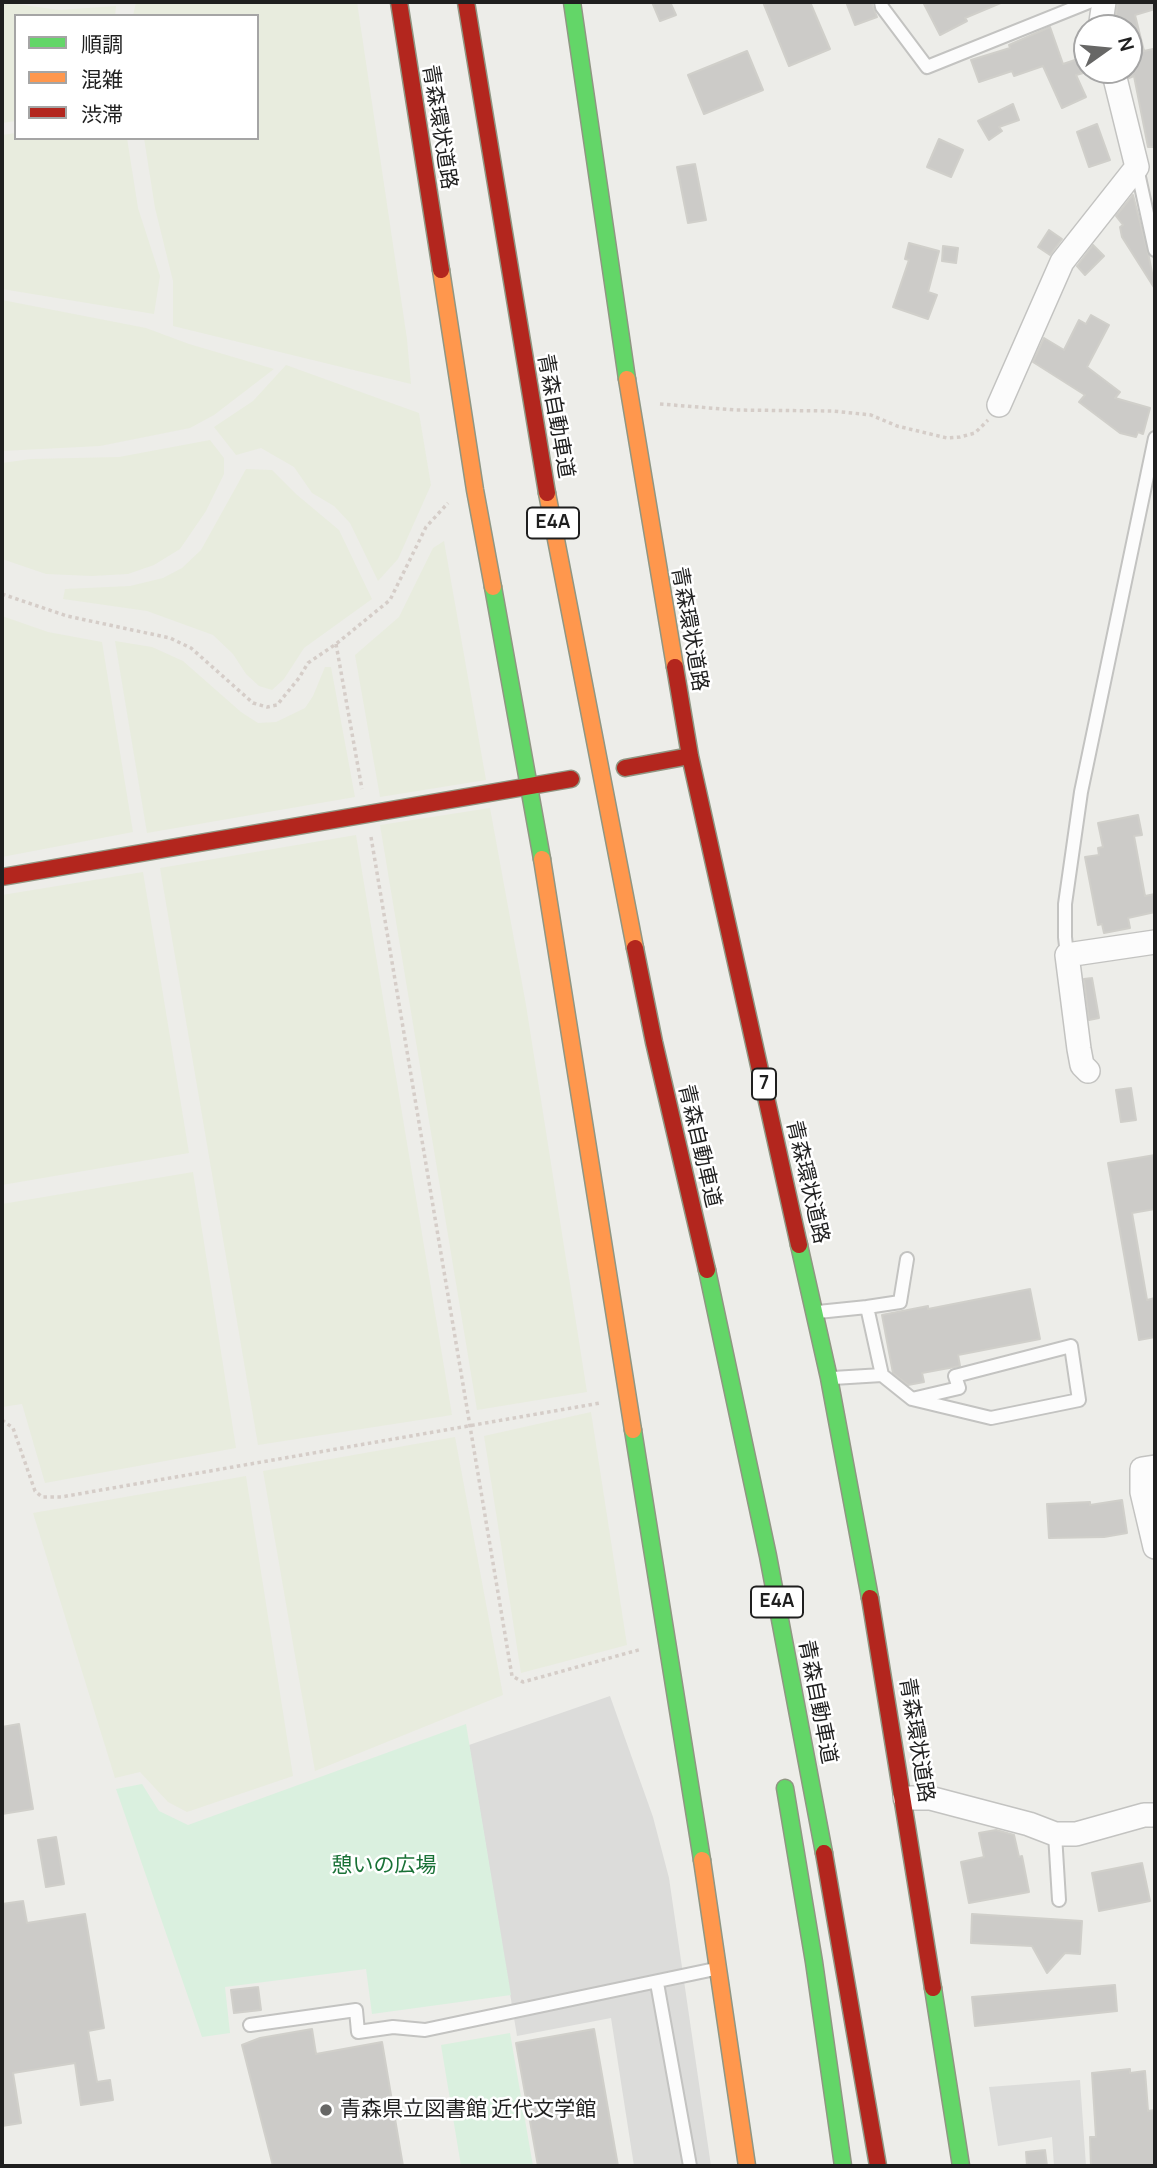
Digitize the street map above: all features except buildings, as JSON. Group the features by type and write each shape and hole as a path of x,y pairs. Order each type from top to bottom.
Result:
{"main road":[{"name":"青森環状道路","path":"399,2 475,490 530,787 629,1399 747,2166"},
{"name":"青森自動車道","path":"466,2 532,412 591,728 654,1042 729,1368 768,1556 834,1907 878,2166"},
{"name":"青森環状道路","path":"572,2 630,403 690,756 829,1378 905,1798 961,2166"},
{"path":"625,768 690,756"},
{"path":"2,877 571,779"},
{"name":"青森自動車道","path":"654,1042 698,1302"},
{"path":"782,1775 814,1962 843,2166"}],"street":[{"path":"999,405 1062,261 1137,167 1116,84"},
{"path":"1088,1071 1082,1065 1079,1049 1067,955 1155,942"},
{"path":"1155,1467 1142,1468 1142,1492 1155,1547"},
{"path":"905,1798 930,1798 1029,1824 1055,1834 1076,1834 1144,1815 1155,1815"}],"lane":[{"path":"881,2 927,67 1089,2"},
{"path":"1137,167 1155,250"},
{"path":"1067,955 1065,904 1081,792 1155,438"},
{"path":"815,1312 900,1302 907,1259"},
{"path":"867,1307 882,1375 912,1399 991,1418 1079,1400 1071,1346 955,1376 958,1388 912,1399"},
{"path":"829,1378 882,1375"},
{"path":"1055,1834 1059,1900"},
{"path":"250,2025 356,2010 358,2032 393,2026 425,2030 718,1969"},
{"path":"657,1983 690,2166"}],"path":[{"path":"630,403 735,410 833,411 871,415 897,426 947,438 961,438 975,433 999,405"},
{"path":"2,594 67,616 170,638 191,648 253,703 267,707 277,705 308,663 390,600 426,527 452,500 475,490"},
{"path":"336,644 512,1676 523,1682 667,1641"},
{"path":"2,1420 13,1428 35,1491 42,1497 51,1497 629,1399"}],"shaded area":[{"path":"2,2 59,10 116,6 115,14 14,14 14,121 2,123"},
{"path":"136,2 357,2 407,339 411,384 173,326 173,281 155,208 144,140 259,140 259,14 133,14"},
{"path":"14,133 14,140 127,140 138,208 160,276 154,314 2,289 2,135"},
{"path":"2,300 146,328 189,344 274,369 214,415 190,428 100,446 2,451"},
{"path":"286,365 419,413 431,485 398,559 378,581 350,523 334,506 312,493 294,467 261,448 236,455 214,427 253,401"},
{"path":"210,440 224,458 224,474 206,511 180,549 154,565 128,574 92,576 46,574 2,559 2,463 31,459 119,457"},
{"path":"246,469 272,470 339,530 372,599 304,648 284,679 272,690 259,686 246,674 233,654 213,635 147,611 63,599 65,589 130,586 163,578 182,568 201,550"},
{"path":"444,541 486,780 380,797 355,655 399,617 433,548"},
{"path":"2,616 48,632 102,642 133,832 2,857"},
{"path":"115,641 152,647 183,661 241,712 258,723 276,722 305,708 325,667 331,667 355,797 147,833"},
{"path":"490,808 526,1005 587,1392 477,1410 380,825"},
{"path":"356,835 452,1415 258,1445 160,868"},
{"path":"143,872 189,1153 2,1185 2,895"},
{"path":"193,1172 236,1448 45,1483 22,1404 2,1407 2,1204"},
{"path":"591,1412 627,1645 521,1673 484,1436"},
{"path":"455,1437 503,1695 315,1771 263,1471"},
{"path":"246,1476 293,1776 187,1812 168,1802 140,1772 115,1778 33,1513"},
{"path":"610,1696 653,1817 669,1878 711,2166 634,2166 611,2018 517,2036 469,1745"},
{"path":"1080,2080 1086,2166 1054,2166 1052,2137 998,2146 989,2087"}],"green space":[{"name":"憩いの広場","path":"466,1724 511,1995 372,2014 366,1969 225,1987 230,2033 202,2037 116,1789 142,1784 159,1811 188,1825"},
{"path":"510,2033 533,2166 461,2166 441,2045"}],"traffic: fast":[{"path":"572,2 627,379"},
{"path":"493,587 542,859"},
{"path":"799,1245 829,1378 870,1598"},
{"path":"707,1270 768,1556 824,1853"},
{"path":"633,1430 702,1860"},
{"path":"785,1788 814,1962 843,2166"},
{"path":"933,1988 961,2166"}],"traffic: slow":[{"path":"441,270 493,587"},
{"path":"627,379 675,667"},
{"path":"547,493 635,948"},
{"path":"542,859 633,1430"},
{"path":"702,1860 747,2166"}],"traffic: jam":[{"path":"399,2 441,270"},
{"path":"466,2 547,493"},
{"path":"675,667 690,756 799,1245"},
{"path":"625,768 690,756"},
{"path":"2,877 571,779"},
{"path":"635,948 707,1270"},
{"path":"870,1598 933,1988"},
{"path":"824,1853 878,2166"}],"place":[{"name":"青森県立図書館 近代文学館","path":"326,2110"}]}
